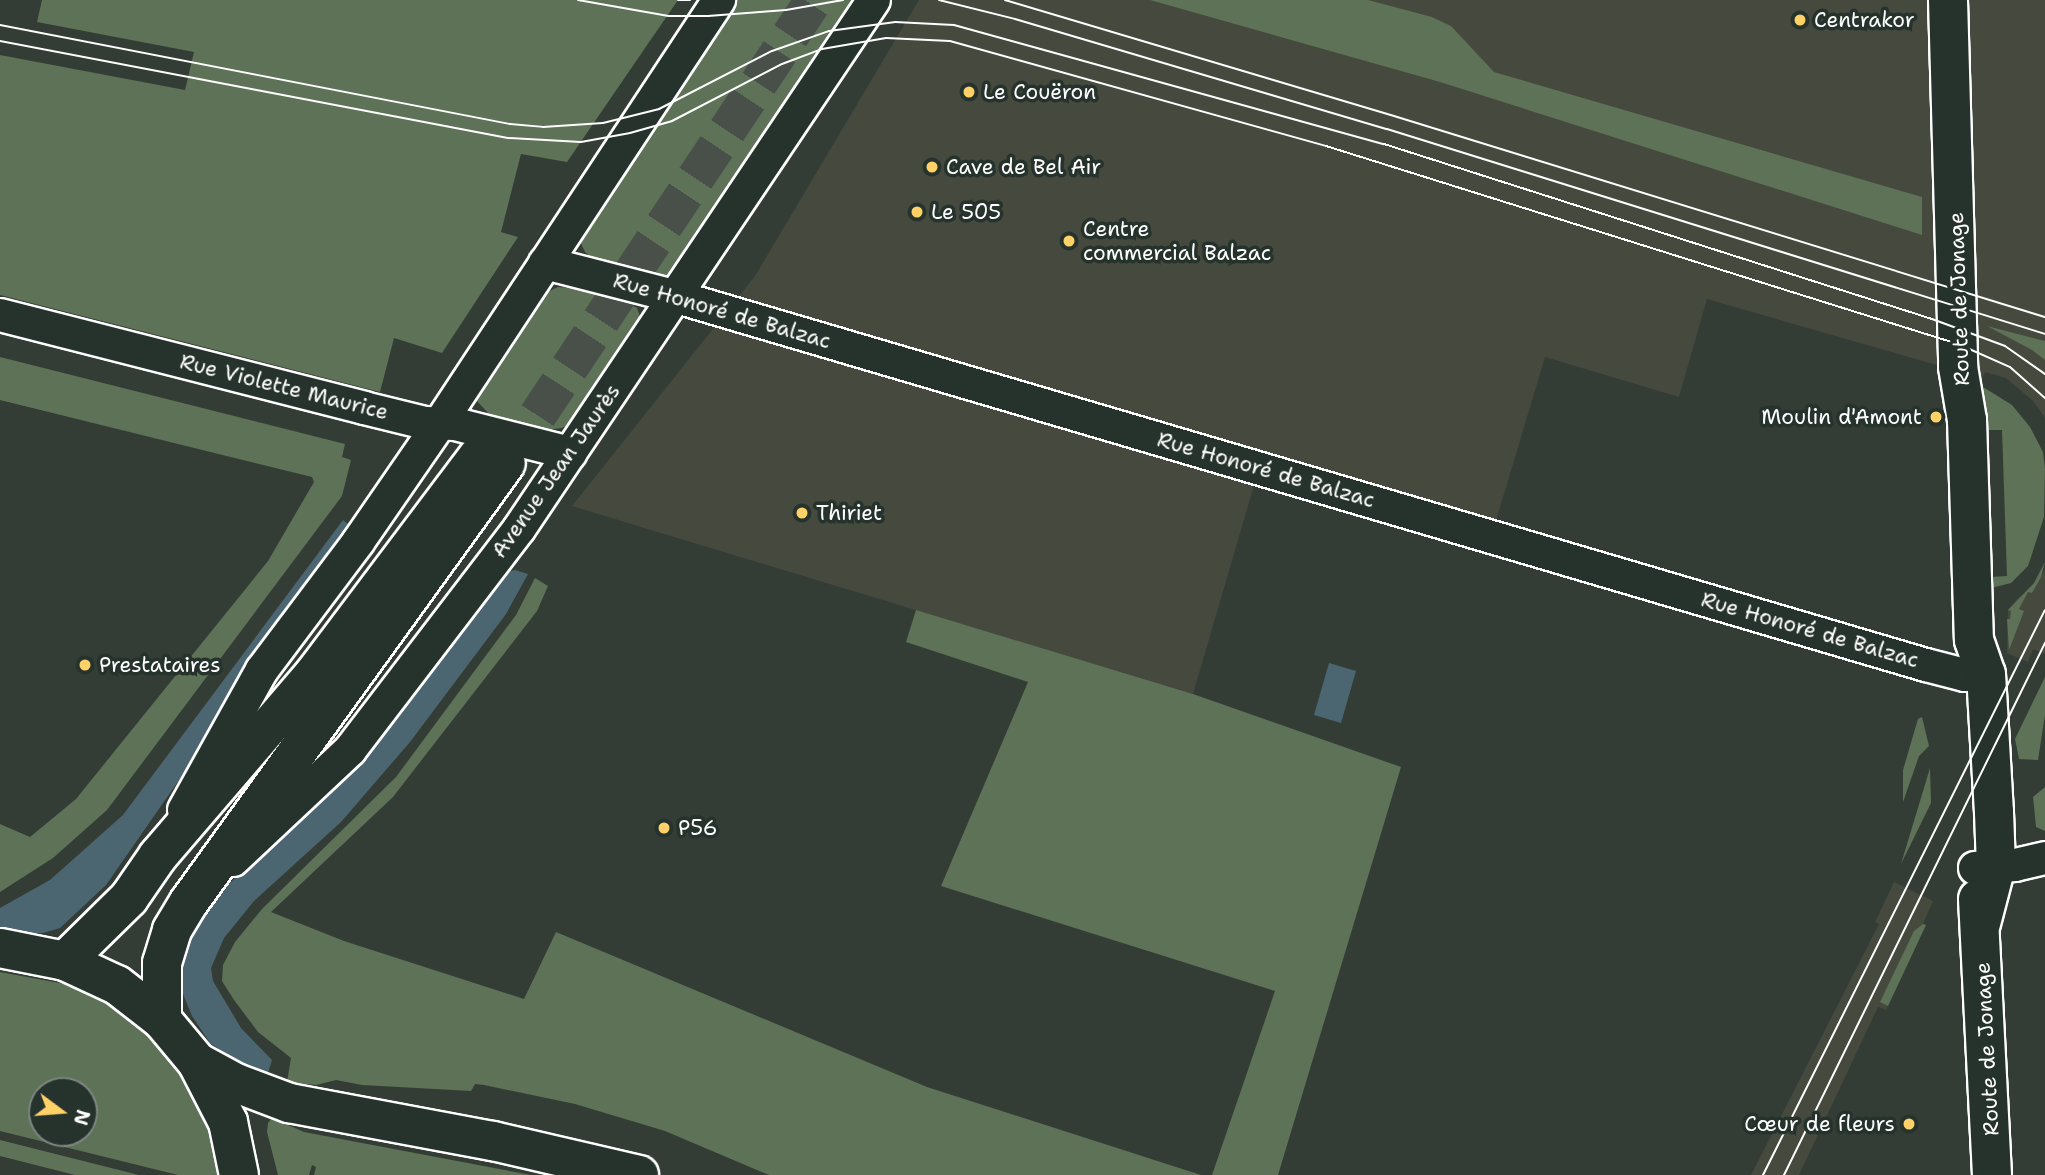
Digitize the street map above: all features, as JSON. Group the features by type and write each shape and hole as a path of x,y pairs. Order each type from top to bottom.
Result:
{"main road":[{"name":"Route de Jonage","path":"1948,0 1958,367 1967,420 1985,867 1981,923 1992,1175"},
{"name":"Avenue Jean Jaurès","path":"65,961 129,898 158,856 492,460 172,930 162,962 162,1020"},
{"path":"0,948 65,961 117,985 162,1020 197,1062 228,1122 239,1175"},
{"path":"197,1062 236,1083 289,1103 493,1141 639,1175"}],"street":[{"name":"Avenue Jean Jaurès","path":"158,856 262,670 358,542 440,423 719,0"},
{"name":"Avenue Jean Jaurès","path":"189,902 351,750 519,529 874,0"},
{"name":"Rue Honoré de Balzac","path":"545,263 677,296 1975,663"},
{"name":"Rue Violette Maurice","path":"0,315 425,423 455,424 570,453"},
{"path":"1985,867 2045,858"}],"shaded area":[{"path":"919,0 2045,0 2045,418 2033,401 2006,378 1985,372 1982,378 1707,299 1679,397 1545,357 1495,524 1264,451 1193,694 572,506 755,276"},
{"path":"2045,569 2045,654 2033,649 2028,662 2007,653 2008,610 2018,598 2034,588"},
{"path":"1894,882 1933,901 1923,924 1926,925 1886,1010 1878,1007 1799,1175 1751,1175 1879,924 1875,922"}],"green space":[{"path":"42,0 678,0 567,162 521,154 501,232 518,237 442,353 394,338 380,392 0,295 0,55 185,90 194,52 37,22"},
{"path":"736,0 858,0 674,273 663,276 594,260 585,252 579,239 583,227"},
{"path":"1150,0 1368,0 1432,17 1451,26 1494,72 1922,197 1922,235 1440,82"},
{"path":"558,287 627,302 637,308 641,319 576,421 562,428 547,430 490,415 475,399 475,385 541,295"},
{"path":"1987,326 2045,341 2045,360 2032,350"},
{"path":"0,357 345,444 342,457 351,460 342,496 107,810 53,858 0,892 0,824 30,837 76,799 268,561 314,482 312,477 0,400"},
{"path":"1983,387 2012,405 2030,427 2043,452 2045,469 2044,517 2028,566 2011,583 1991,588 1991,577 2007,576 2002,430 1985,430"},
{"path":"2045,562 2041,577 2032,593 2028,592 2019,609 2024,611 2009,650 2007,619 2010,619 2011,611 2008,610 2034,583"},
{"path":"535,578 548,586 537,611 393,797 271,912 344,941 524,999 556,932 927,1087 1201,1175 769,1175 665,1131 575,1104 484,1085 475,1084 471,1091 362,1085 336,1080 316,1085 287,1082 291,1058 258,1032 234,1000 222,981 223,965 235,942 262,909 396,777 516,615"},
{"path":"916,610 1193,694 1401,767 1278,1175 1212,1175 1275,991 941,886 1028,682 906,642"},
{"path":"2045,677 2045,715 2038,760 2019,759 2015,739"},
{"path":"1922,717 1929,746 1919,756 1903,802 1903,770 1918,719"},
{"path":"1930,768 1931,803 1901,864"},
{"path":"2045,787 2045,831 2036,827 2033,797"},
{"path":"1923,924 1926,925 1888,1006 1880,1002 1914,931"},
{"path":"0,972 65,984 96,997 126,1015 152,1036 176,1061 216,1134 219,1175 178,1175 65,1147 98,1147 98,1077 28,1077 28,1138 0,1131"},
{"path":"272,1118 304,1132 531,1175 314,1175 316,1167 312,1165 309,1175 278,1175 267,1132"},
{"path":"0,1140 139,1175 75,1175 0,1156"}],"water":[{"path":"343,520 353,528 252,664 186,770 106,885 60,928 43,933 0,933 0,908 50,880 123,815"},
{"path":"515,570 528,574 506,614 410,742 341,822 254,901 224,938 211,968 213,981 241,1028 272,1060 267,1076 236,1061 210,1043 192,1016 183,994 181,969 192,928 212,900 255,859 502,573"},
{"path":"1329,663 1356,671 1341,723 1314,715"}],"tunnel":[{"path":"506,463 814,0"}],"tram line":[{"path":"578,0 669,16 786,10 843,0"},
{"path":"678,0 690,0"},
{"path":"939,0 1015,19 1387,129 2045,334"},
{"path":"1005,0 1394,116 2045,317"},
{"path":"0,25 510,124 543,127 603,123 659,109 772,51 829,31 895,22 954,25 1384,144 1932,319 2005,346 2045,374"},
{"path":"0,41 508,138 581,142 630,133 672,121 782,64 822,49 886,38 950,41 1326,146 1958,344 2010,367 2045,398"},
{"path":"1763,1175 2045,610"},
{"path":"1784,1175 2045,643"}],"place":[{"name":"Centrakor","path":"1800,20"},
{"name":"Le Couëron","path":"969,92"},
{"name":"Cave de Bel Air","path":"932,167"},
{"name":"Le 505","path":"917,212"},
{"name":"Centre commercial Balzac","path":"1069,241"},
{"name":"Moulin d'Amont","path":"1936,417"},
{"name":"Thiriet","path":"802,513"},
{"name":"Prestataires","path":"85,665"},
{"name":"P56","path":"664,828"},
{"name":"Cœur de fleurs","path":"1909,1124"}]}
